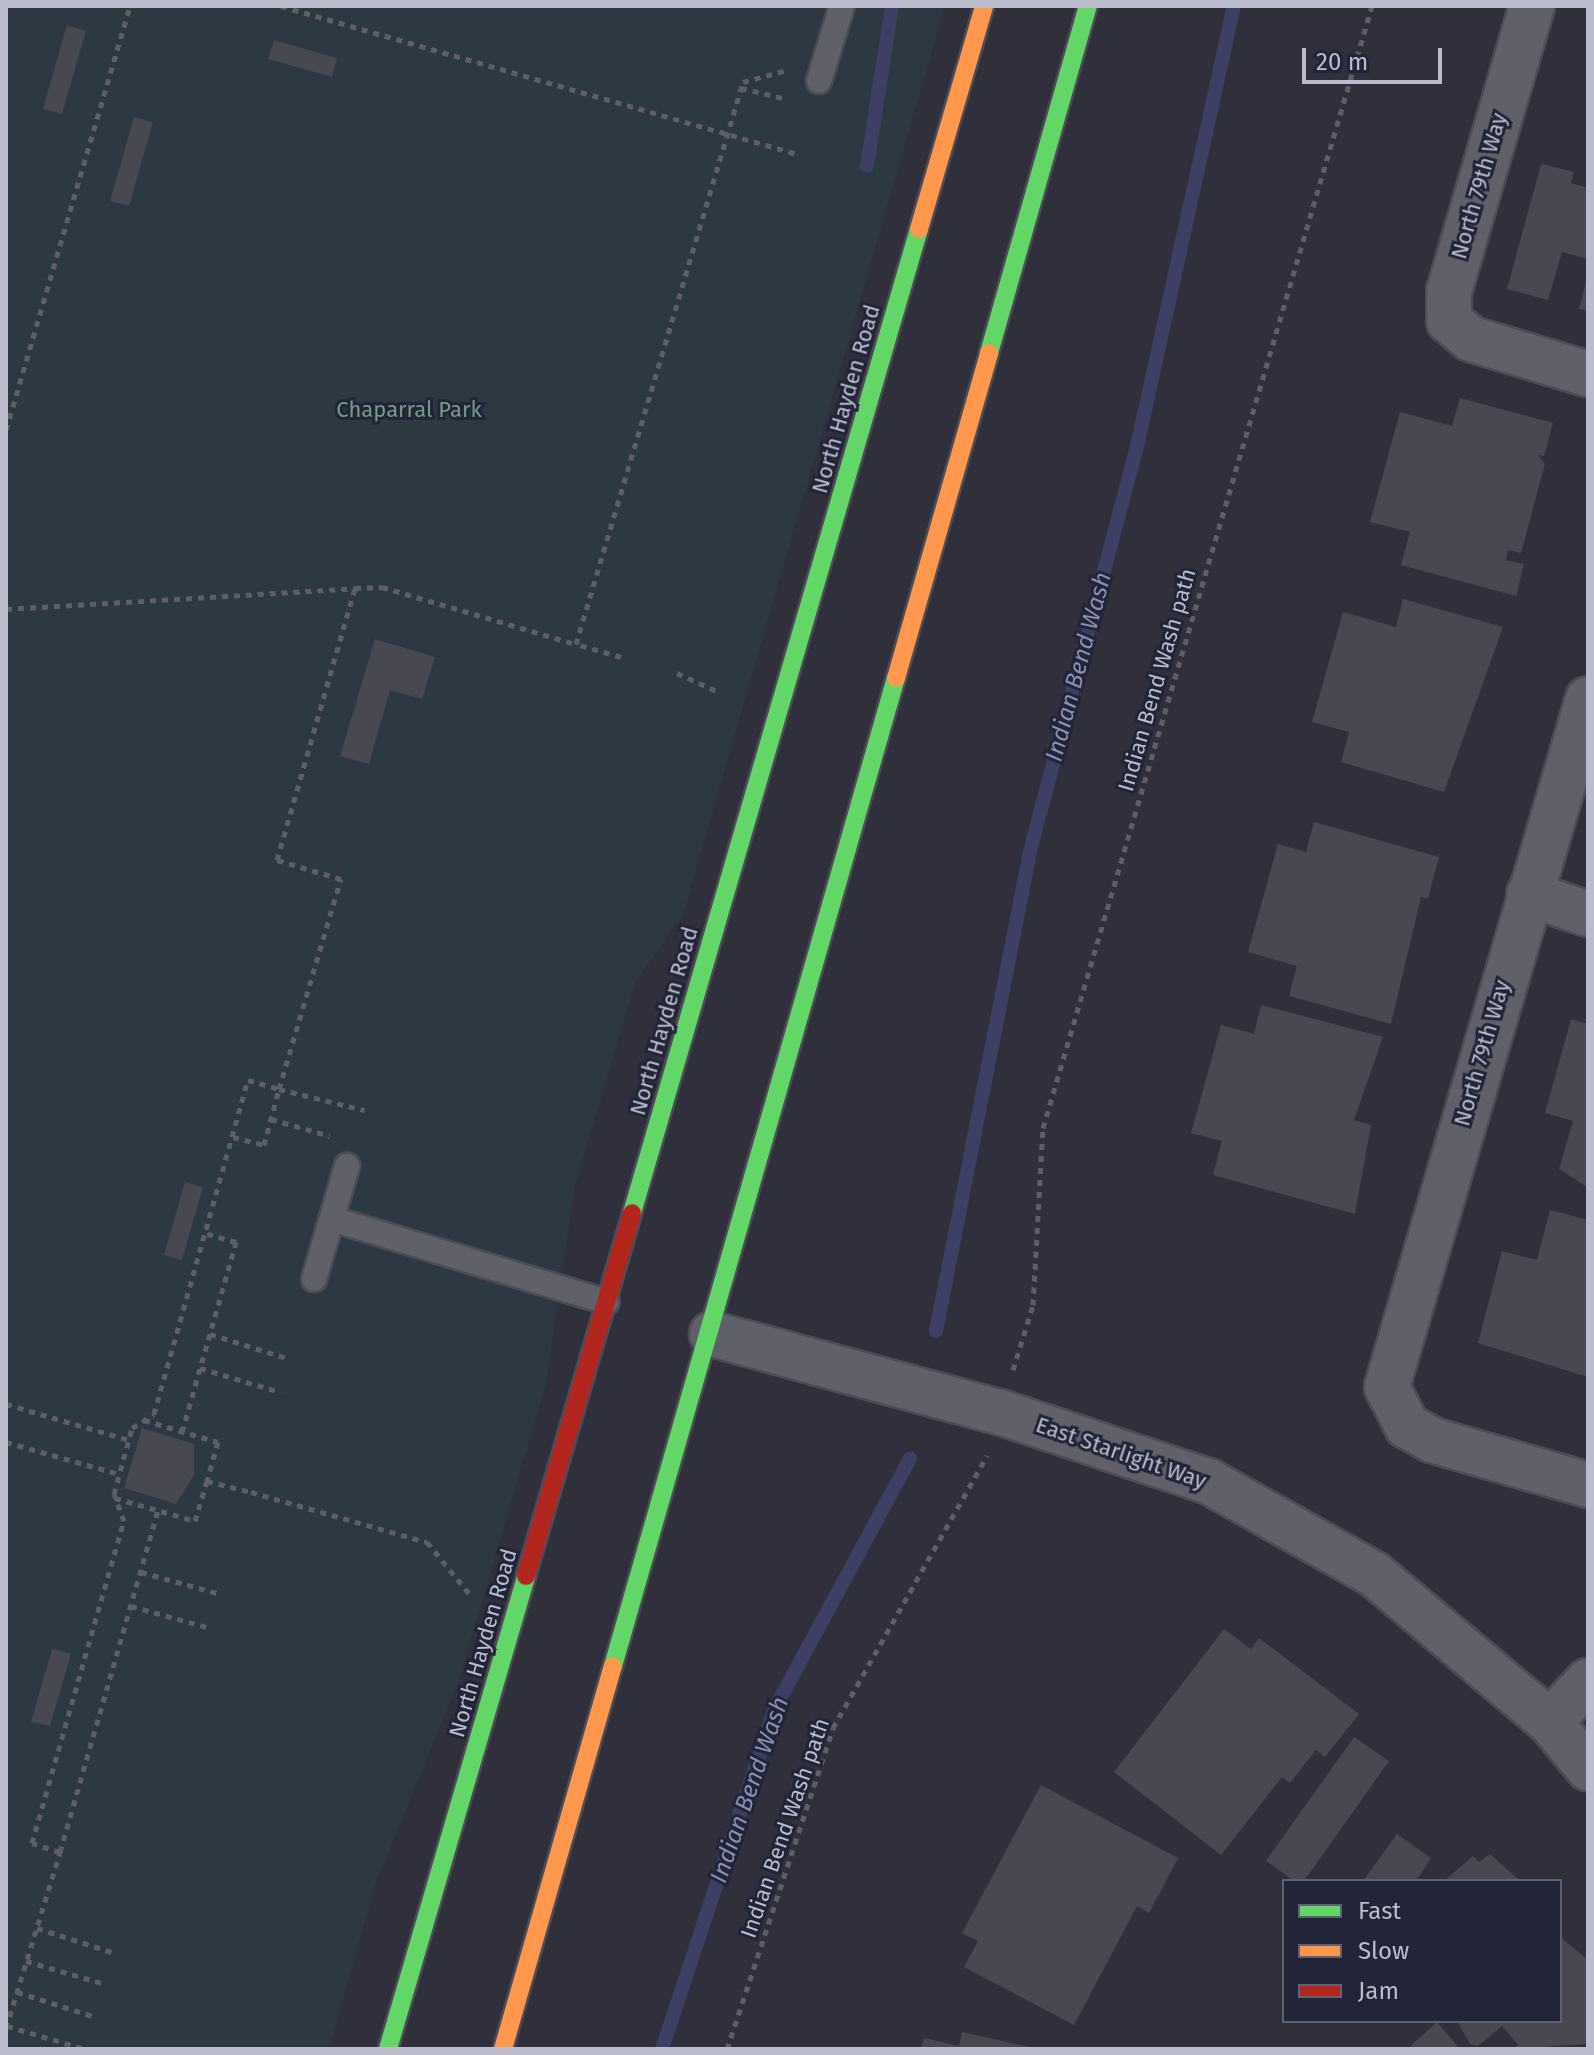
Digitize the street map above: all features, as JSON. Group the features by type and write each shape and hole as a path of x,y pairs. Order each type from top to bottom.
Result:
{"main road":[{"name":"North Hayden Road","path":"388,2049 984,6"},
{"path":"503,2049 712,1334 1088,6"}],"street":[{"name":"North 79th Way","path":"1532,6 1449,291 1449,321 1471,339 1588,374"},
{"name":"North 79th Way","path":"1588,699 1390,1365 1393,1408 1432,1440 1588,1485"},
{"path":"1529,894 1588,914"},
{"name":"East Starlight Way","path":"712,1334 1000,1412 1208,1481 1374,1574 1550,1722 1588,1768"},
{"path":"1550,1722 1588,1681"}],"lane":[{"path":"819,81 842,6"},
{"path":"314,1279 347,1166"},
{"path":"332,1219 607,1302"}],"path":[{"path":"6,430 130,6"},
{"path":"281,6 797,154"},
{"name":"Indian Bend Wash path","path":"1013,1370 1033,1305 1043,1128 1372,6"},
{"path":"576,644 741,88 797,63"},
{"path":"741,88 798,102"},
{"path":"6,609 382,587 621,657"},
{"path":"233,1137 264,1145 341,879 277,860 355,588"},
{"path":"677,673 719,692"},
{"path":"60,1852 32,1843 124,1521 115,1498 119,1474 129,1440 144,1420 154,1414 248,1080 364,1110"},
{"path":"271,1119 341,1139"},
{"path":"182,1432 236,1242 205,1233"},
{"path":"210,1334 290,1359"},
{"path":"200,1368 280,1392"},
{"path":"6,1404 129,1440"},
{"path":"115,1498 195,1521 218,1442 144,1420"},
{"path":"6,1442 119,1474"},
{"name":"Indian Bend Wash path","path":"727,2049 833,1728 987,1459"},
{"path":"207,1481 427,1542 475,1601"},
{"path":"85,2049 6,2027 60,1852 158,1510"},
{"path":"141,1572 221,1594"},
{"path":"131,1606 211,1628"},
{"path":"37,1928 115,1953"},
{"path":"26,1961 105,1984"},
{"path":"17,1992 96,2017"}],"green space":[{"name":"Chaparral Park","path":"6,6 945,6 683,914 635,983 575,1186 546,1384 457,1686 376,1883 329,2049 6,2049"}],"building":[{"path":"67,25 86,31 62,114 43,109"},
{"path":"274,40 337,58 332,77 268,59"},
{"path":"134,117 153,122 129,206 110,201"},
{"path":"1541,164 1574,172 1571,183 1588,188 1588,259 1562,252 1548,300 1507,289"},
{"path":"1588,279 1588,311 1579,309"},
{"path":"1460,398 1553,423 1544,456 1538,455 1545,464 1521,553 1508,550 1506,560 1524,564 1516,596 1401,565 1410,532 1370,522 1400,412 1452,426"},
{"path":"1403,599 1503,627 1444,792 1341,762 1349,732 1312,722 1343,612 1396,627"},
{"path":"375,639 435,657 422,699 390,690 369,764 340,756"},
{"path":"1314,822 1439,857 1428,899 1421,897 1391,1024 1289,996 1297,966 1248,952 1278,844 1306,852"},
{"path":"1261,1005 1383,1037 1354,1120 1371,1125 1355,1214 1213,1175 1222,1141 1191,1133 1221,1025 1254,1034"},
{"path":"1571,1019 1588,1024 1587,1187 1559,1169 1573,1121 1545,1113"},
{"path":"185,1182 203,1187 182,1260 164,1255"},
{"path":"1550,1210 1588,1220 1588,1377 1478,1343 1502,1251 1537,1260"},
{"path":"142,1428 194,1444 194,1475 176,1504 124,1488"},
{"path":"1224,1629 1251,1649 1259,1638 1359,1714 1325,1757 1316,1750 1290,1783 1282,1777 1221,1855 1114,1772"},
{"path":"52,1649 71,1654 50,1726 31,1722"},
{"path":"1354,1737 1389,1761 1305,1879 1291,1879 1266,1861"},
{"path":"1041,1785 1178,1858 1149,1913 1137,1906 1074,2025 964,1967 978,1941 962,1933"},
{"path":"1397,1834 1431,1858 1417,1879 1364,1879"},
{"path":"1490,1854 1518,1879 1446,1879 1473,1856 1479,1862"},
{"path":"1562,1939 1588,1960 1588,2044 1513,2049 1518,2045 1502,2026 1478,2046 1470,2044 1458,2023 1562,2023"},
{"path":"1438,2023 1460,2049 1407,2049"},
{"path":"962,2032 1034,2049 921,2049 924,2038 959,2046"}],"waterway":[{"path":"867,166 892,6"},
{"name":"Indian Bend Wash","path":"936,1331 1029,855 1138,442 1234,6"},
{"name":"Indian Bend Wash","path":"662,2049 774,1710 910,1458"}],"traffic: fast":[{"path":"989,353 1088,6"},
{"path":"632,1213 919,229"},
{"path":"613,1666 896,678"},
{"path":"388,2049 526,1576"}],"traffic: slow":[{"path":"919,229 984,6"},
{"path":"896,678 989,353"},
{"path":"503,2049 613,1666"}],"traffic: jam":[{"path":"526,1576 632,1213"}]}
